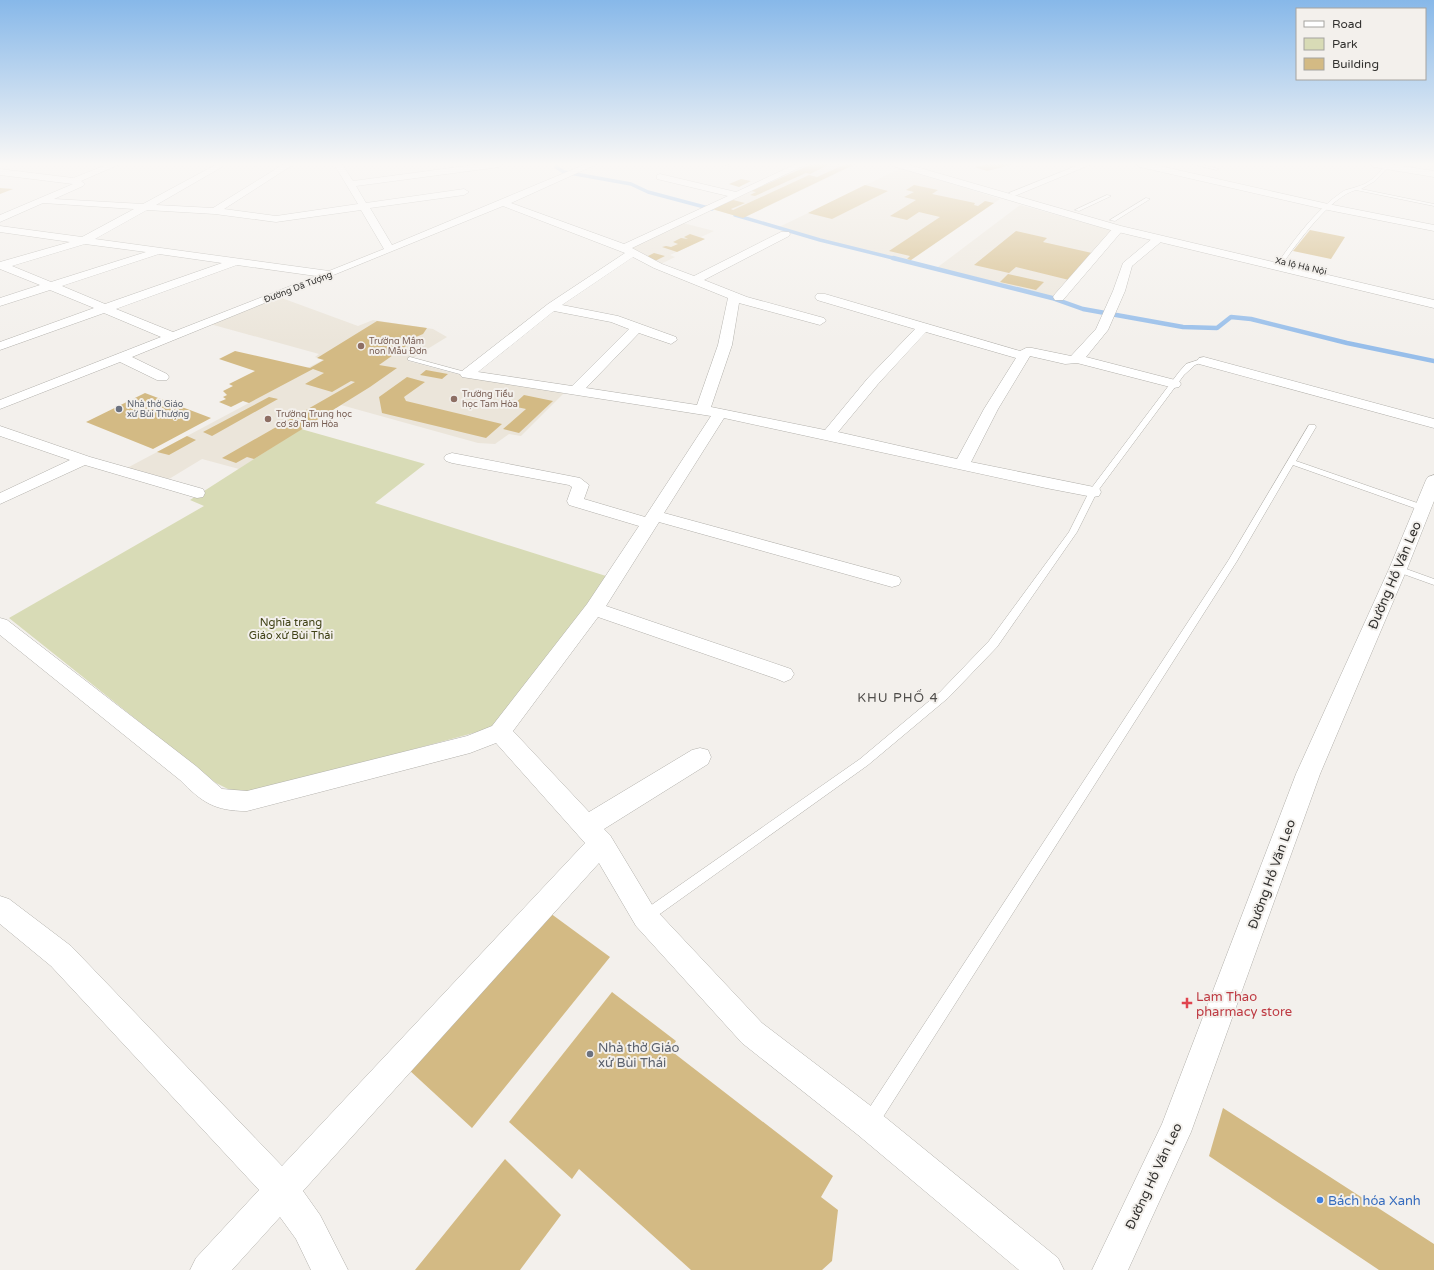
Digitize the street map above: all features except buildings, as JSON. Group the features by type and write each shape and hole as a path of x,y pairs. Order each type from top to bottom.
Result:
{"highway":[{"name":"Xa lộ Hà Nội","path":"1108,223 1434,295"},
{"name":"Xa lộ Hà Nội","path":"1111,223 1158,239 1434,304"}],"street":[{"path":"1,266 82,241 113,223"},
{"path":"374,223 390,250"},
{"name":"Đường Dã Tượng","path":"0,405 455,223"},
{"path":"556,223 629,250 658,266 750,303 820,321"},
{"path":"467,374 552,307 629,250 680,223"},
{"path":"1410,223 1434,228"},
{"path":"1059,297 1115,225"},
{"path":"0,229 160,252 331,274"},
{"path":"694,281 785,234"},
{"path":"961,465 1022,356 1026,352 1030,351 1072,361 1077,359 1102,330 1119,291 1127,265 1158,239"},
{"path":"0,302 160,252"},
{"path":"0,346 236,262"},
{"path":"1,266 173,337"},
{"path":"702,411 725,345 734,296"},
{"path":"821,297 1022,356"},
{"path":"552,307 592,314 638,327 672,340"},
{"path":"575,391 638,327"},
{"path":"829,434 873,381 923,328"},
{"path":"120,357 162,377"},
{"path":"1077,359 1174,384"},
{"path":"1204,361 1434,424"},
{"path":"467,374 720,413 829,434 961,465 1093,492"},
{"path":"0,625 188,773 213,797 228,802 247,801 470,744 500,732 594,609 720,413"},
{"path":"0,431 84,460 197,493"},
{"path":"452,458 574,481 581,485 575,501 579,503 651,519 892,581"},
{"path":"0,499 84,460"},
{"name":"Đường Hồ Văn Leo","path":"1110,1270 1175,1132 1308,774 1398,569 1434,480"},
{"path":"594,609 683,638 784,674"},
{"path":"500,732 594,834 645,917 752,1033 869,1124 1046,1270"},
{"path":"208,1270 281,1190 594,834 700,757"},
{"path":"0,908 61,956 281,1190 308,1227 330,1270"}],"lane":[{"path":"1281,262 1293,245 1313,223"},
{"path":"410,359 467,374"},
{"path":"645,917 864,762 944,695 993,644 1073,532 1093,492 1180,374 1195,361 1204,361"},
{"path":"869,1124 1232,561 1312,426"},
{"path":"1291,462 1423,508"},
{"path":"1398,569 1434,582"}],"shaded area":[{"path":"682,223 714,231 701,237 705,239 670,255 675,257 661,264 630,248"},
{"path":"787,223 965,223 907,263 777,228"},
{"path":"996,223 1087,223 1112,230 1052,298 934,270"},
{"path":"279,297 358,326 373,320 433,329 447,337 408,361 468,377 564,393 521,436 509,434 495,444 478,443 341,405 239,469 202,459 169,479 127,468 249,403 243,401 323,360 315,357 319,354 210,324"}],"green space":[{"name":"Nghĩa trang Giáo xứ Bùi Thái","path":"301,429 425,464 375,503 606,576 586,607 492,728 248,794 236,793 216,783 9,618 204,506 190,500"}],"waterway":[{"path":"763,223 820,240 896,259"},
{"path":"896,259 1052,298 1083,309 1183,327 1217,328 1231,317 1251,319 1347,343 1434,361"}],"place":[{"name":"Trường Mầm non Mẫu Đơn","path":"361,346"},
{"name":"Trường Tiểu học Tam Hòa","path":"454,399"},
{"name":"Nhà thờ Giáo xứ Bùi Thượng","path":"119,409"},
{"name":"Trường Trung học cơ sở Tam Hòa","path":"268,419"},
{"name":"Lam Thao pharmacy store","path":"1187,1003"},
{"name":"Nhà thờ Giáo xứ Bùi Thái","path":"590,1054"},
{"name":"Bách hóa Xanh","path":"1320,1200"}],"district":[{"name":"KHU PHỐ 4","path":"898,697"}]}
